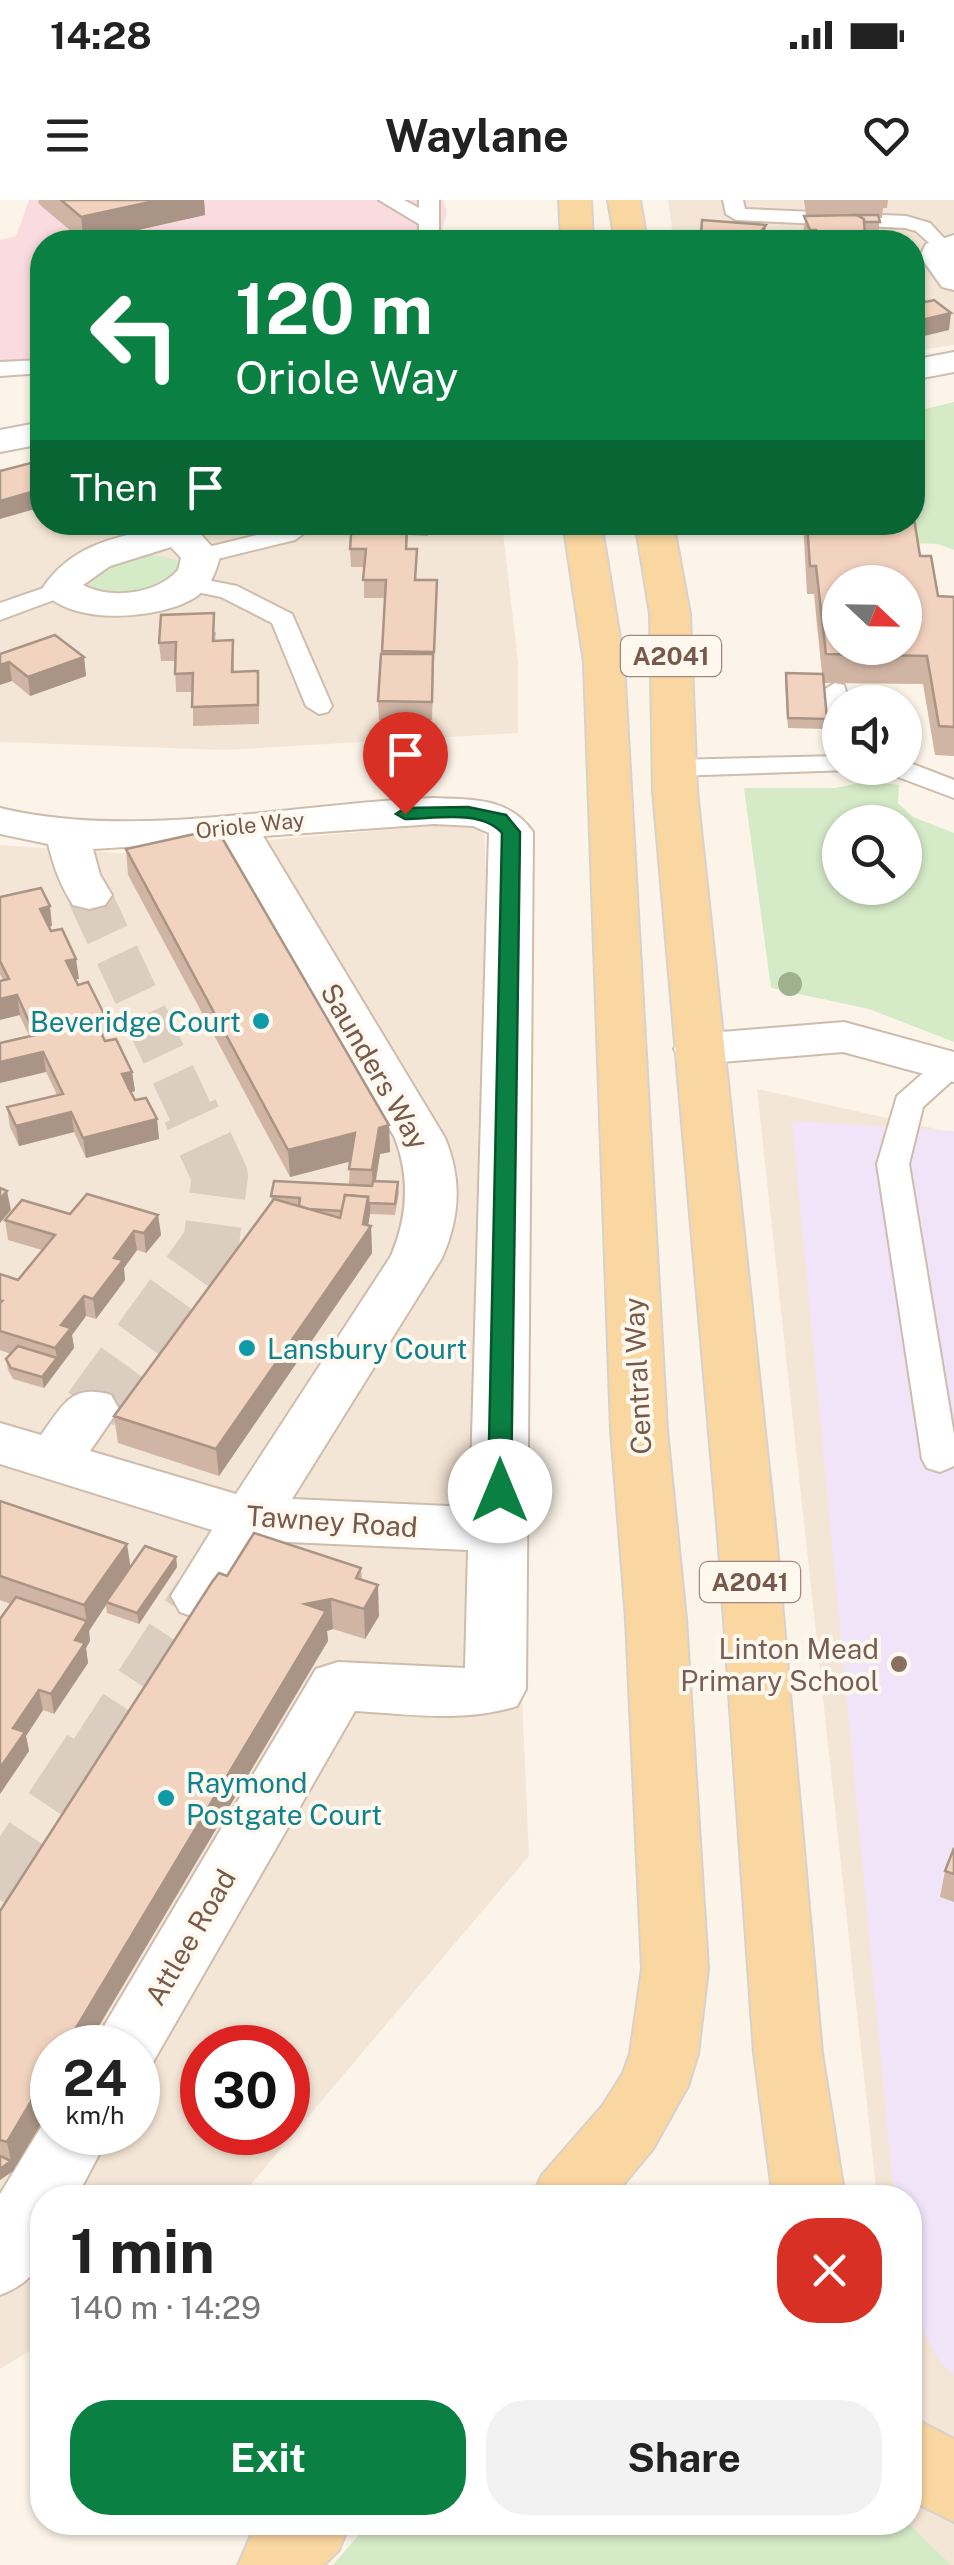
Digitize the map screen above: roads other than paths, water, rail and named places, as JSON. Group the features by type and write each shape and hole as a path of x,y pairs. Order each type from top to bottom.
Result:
{"main road":[{"path":"575,200 576,230"},
{"path":"624,200 628,230"},
{"name":"Central Way","path":"578,2185 628,2128 654,2086 664,2054 675,1969 656,1619 640,1430 604,663 584,535"},
{"name":"A2041","path":"656,535 670,614 673,768 747,1535 788,2053 807,2185"},
{"path":"922,2462 954,2484"},
{"path":"277,2565 286,2547 298,2535"}],"street":[{"path":"949,246 936,256 954,280"},
{"path":"925,368 954,362"},
{"path":"0,441 30,435"},
{"path":"185,549 141,602 114,605 72,598 61,589 68,573 92,561 185,549"},
{"name":"Oriole Way","path":"0,821 67,833 127,836 373,814 468,812 500,819 511,832 500,1530"},
{"name":"Saunders Way","path":"201,1596 416,1258 433,1206 428,1155 420,1138 235,826"},
{"path":"67,833 78,875 89,895"},
{"path":"698,1049 844,1037 952,1066"},
{"path":"53,1461 91,1409"},
{"name":"Tawney Road","path":"0,1443 251,1519 500,1530"},
{"name":"Attlee Road","path":"139,2025 338,1686 451,1693 495,1689 500,1530"},
{"path":"45,2185 62,2155"},
{"path":"0,2261 30,2210"}],"lane":[{"path":"389,200 428,210"},
{"path":"733,200 736,214 906,222 923,227 949,246"},
{"path":"0,369 30,368"},
{"path":"185,549 268,540 279,535"},
{"path":"185,549 228,591 282,619 320,706"},
{"path":"0,612 61,589"},
{"path":"673,768 822,764"},
{"path":"922,777 954,790"},
{"path":"940,1459 893,1164 908,1103 952,1066"}],"tunnel":[{"path":"89,895 191,1113"},
{"path":"91,1409 211,1243 220,1176 190,1111"},
{"path":"96,1756 201,1596"},
{"path":"0,1900 97,1753"}],"place":[{"name":"Beveridge Court","path":"261,1021"},
{"name":"Lansbury Court","path":"247,1348"},
{"name":"Linton Mead Primary School","path":"899,1664"},
{"name":"Raymond Postgate Court","path":"166,1798"}]}
